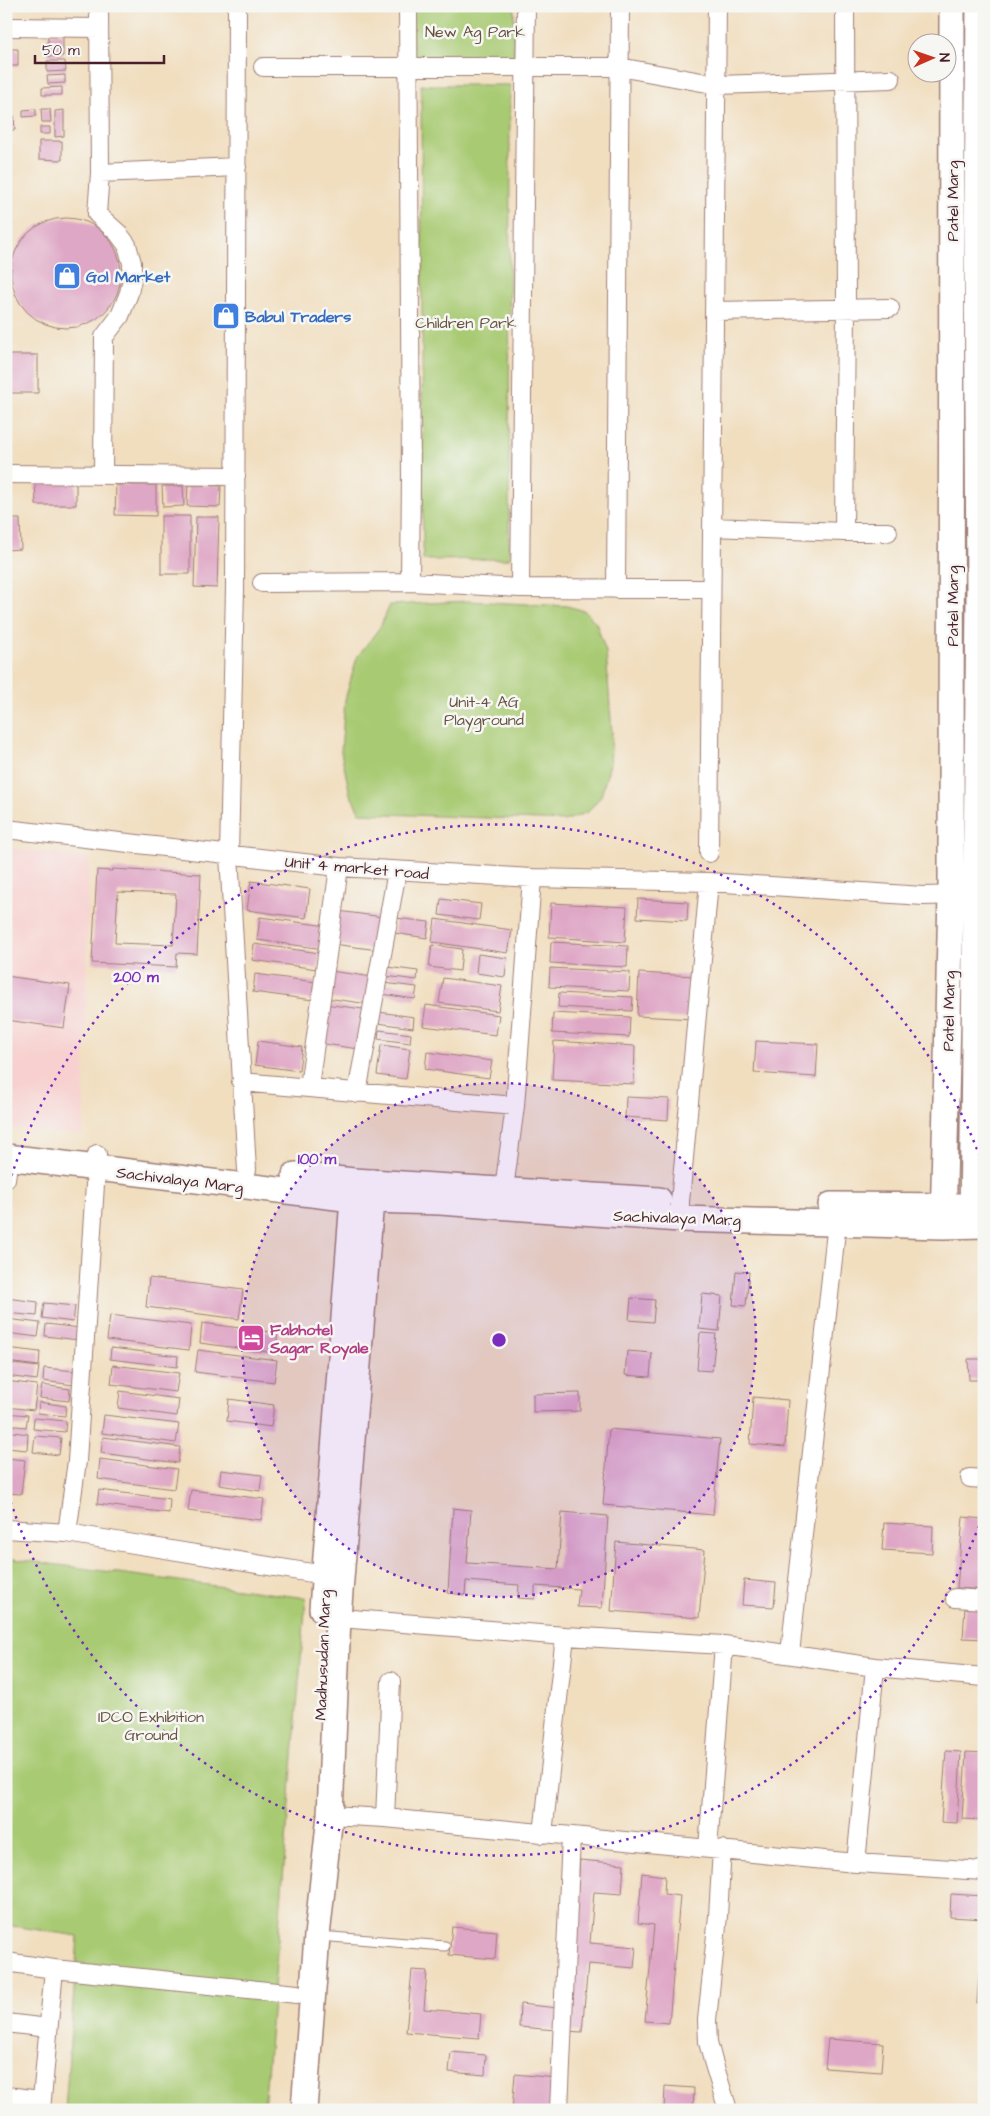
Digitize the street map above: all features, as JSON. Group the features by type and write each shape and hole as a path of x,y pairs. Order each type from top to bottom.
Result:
{"street":[{"path":"99,6 100,173 97,214 118,233 127,245 132,263 132,279 120,316 104,337 103,475"},
{"path":"237,6 236,476 229,855 247,1170"},
{"path":"408,6 410,582"},
{"path":"520,588 526,6"},
{"path":"616,589 620,6"},
{"path":"709,853 710,589 718,85 717,6"},
{"path":"844,532 846,308 845,6"},
{"name":"Patel Marg","path":"944,1216 951,896 952,6"},
{"name":"Patel Marg","path":"978,1216 981,429 980,9"},
{"path":"6,27 99,28"},
{"path":"263,67 620,67 718,85 891,79"},
{"path":"100,173 237,167"},
{"path":"714,311 890,308"},
{"path":"6,474 236,476"},
{"path":"712,527 888,532"},
{"path":"262,583 410,582 520,588 710,589"},
{"name":"Unit 4 market road","path":"6,829 339,867 532,878 709,882 922,896 980,894"},
{"path":"309,1087 339,867"},
{"path":"357,1094 397,870"},
{"path":"504,1199 515,1106 532,878"},
{"path":"680,1210 709,882"},
{"path":"241,1082 309,1087 357,1094 515,1106"},
{"name":"Sachivalaya Marg","path":"7,1159 247,1170 363,1191"},
{"path":"67,1532 78,1461 97,1162"},
{"name":"Sachivalaya Marg","path":"97,1162 363,1191 440,1202 504,1199 836,1222 944,1216"},
{"name":"Madhusudan Marg","path":"304,2110 317,1936 330,1815 330,1617 324,1575 363,1191"},
{"name":"Madhusudan Marg","path":"288,2110 297,1994 318,1809 330,1617 363,1191"},
{"name":"Sachivalaya Marg","path":"680,1210 978,1216"},
{"path":"790,1654 836,1222"},
{"path":"6,1529 67,1532 324,1575"},
{"path":"955,1598 984,1600"},
{"path":"330,1617 565,1636 724,1645 875,1667 984,1677"},
{"path":"543,1834 565,1636"},
{"path":"724,1645 715,1849 718,1916 707,2020 708,2042 728,2110"},
{"path":"856,1863 875,1667"},
{"path":"385,1818 391,1681"},
{"path":"330,1815 385,1818 856,1863 984,1871"},
{"path":"559,2110 571,1837"},
{"path":"6,1962 54,1969 297,1994"},
{"path":"6,2096 41,2105 54,1969"},
{"path":"6,2023 48,2028"}],"lane":[{"path":"317,1936 445,1946"}],"shaded area":[{"path":"6,847 89,859 83,1135 6,1128"}],"green space":[{"name":"New Ag Park","path":"412,6 514,6 514,56 412,58"},
{"name":"Children Park","path":"421,85 510,85 509,559 423,560"},
{"name":"Unit-4 AG Playground","path":"468,601 567,606 585,611 596,623 606,652 612,733 610,764 601,796 588,812 564,821 360,813 350,794 341,752 345,700 357,657 380,627 390,605"},
{"name":"IDCO Exhibition Ground","path":"6,1558 306,1598 264,2110 65,2110 78,1936 6,1925"}],"building":[{"path":"48,34 63,34 63,56 48,56"},
{"path":"8,49 18,49 18,66 9,66"},
{"path":"47,61 65,61 66,71 47,72"},
{"path":"65,75 65,83 48,84 47,76"},
{"path":"62,87 62,95 42,95 42,88"},
{"path":"36,109 36,116 23,117 23,110"},
{"path":"41,109 50,109 51,122 42,122"},
{"path":"64,110 64,136 55,137 55,111"},
{"path":"14,116 15,130 6,130 6,117"},
{"path":"40,127 50,127 50,134 40,134"},
{"path":"39,141 62,141 62,160 39,159"},
{"name":"Gol Market","path":"66,218 87,222 105,234 117,252 121,273 117,294 105,312 87,324 66,328 45,324 27,312 15,294 11,273 15,252 27,234 45,222"},
{"path":"6,355 38,355 38,393 6,393"},
{"path":"35,482 76,482 76,505 36,505"},
{"path":"116,485 156,485 156,516 115,515"},
{"path":"188,485 221,486 220,507 187,506"},
{"path":"162,486 183,486 184,506 163,507"},
{"path":"161,516 190,516 190,574 161,574"},
{"path":"196,517 219,517 217,588 194,587"},
{"path":"6,519 20,519 21,549 6,550"},
{"path":"6,867 10,868 7,887 6,887"},
{"path":"112,869 201,874 197,954 177,953 176,967 92,963 97,870 112,871","holes":["118,892 176,894 173,945 115,943"]},
{"path":"251,881 310,889 306,918 247,910"},
{"path":"441,899 481,904 479,920 439,915"},
{"path":"638,899 688,902 687,921 637,918"},
{"path":"551,903 627,907 625,942 549,937"},
{"path":"338,911 383,917 378,950 333,944"},
{"path":"260,917 327,926 324,949 257,940"},
{"path":"396,918 429,922 427,938 394,933"},
{"path":"435,919 512,930 508,953 432,942"},
{"path":"551,942 628,946 627,967 550,963"},
{"path":"254,944 320,953 317,969 252,960"},
{"path":"432,945 462,949 460,971 429,967"},
{"path":"478,954 507,958 505,977 476,973"},
{"path":"387,967 418,971 417,980 385,976"},
{"path":"550,968 630,972 629,991 549,987"},
{"path":"330,971 373,977 369,1004 326,998"},
{"path":"639,973 695,976 693,1019 637,1016"},
{"path":"255,974 316,982 313,1000 253,992"},
{"path":"6,976 70,985 64,1028 6,1020"},
{"path":"443,978 502,986 498,1011 439,1003"},
{"path":"383,983 417,987 415,999 382,994"},
{"path":"559,993 633,997 632,1011 558,1007"},
{"path":"324,1004 363,1009 358,1049 318,1043"},
{"path":"426,1005 499,1015 496,1035 423,1026"},
{"path":"379,1012 414,1017 413,1028 378,1023"},
{"path":"553,1013 630,1017 629,1037 552,1033"},
{"path":"379,1030 411,1034 410,1043 378,1039"},
{"path":"258,1041 302,1047 299,1071 255,1065"},
{"path":"554,1041 635,1046 634,1084 552,1080"},
{"path":"756,1041 818,1044 816,1077 754,1073"},
{"path":"381,1045 410,1049 406,1079 377,1075"},
{"path":"427,1052 492,1061 489,1078 425,1069"},
{"path":"626,1097 669,1099 668,1120 625,1117"},
{"path":"736,1271 749,1272 746,1306 733,1305"},
{"path":"149,1278 243,1290 239,1319 146,1307"},
{"path":"702,1294 722,1296 719,1331 699,1329"},
{"path":"6,1298 38,1302 37,1316 6,1313"},
{"path":"631,1298 655,1300 653,1322 629,1320"},
{"path":"44,1303 75,1306 73,1322 42,1318"},
{"path":"110,1315 191,1325 189,1350 107,1340"},
{"path":"6,1319 40,1323 38,1337 6,1333"},
{"path":"202,1323 278,1333 275,1353 200,1343"},
{"path":"46,1324 80,1328 79,1340 45,1336"},
{"path":"700,1333 716,1334 712,1371 697,1370"},
{"path":"6,1348 40,1352 39,1366 6,1362"},
{"path":"111,1348 178,1356 177,1367 110,1359"},
{"path":"198,1350 277,1360 274,1382 195,1372"},
{"path":"627,1351 652,1353 650,1377 625,1375"},
{"path":"968,1359 984,1359 984,1380 969,1380"},
{"path":"6,1363 39,1367 37,1380 6,1376"},
{"path":"113,1365 179,1373 176,1392 111,1384"},
{"path":"44,1368 75,1371 74,1385 43,1381"},
{"path":"6,1381 37,1385 34,1410 6,1407"},
{"path":"42,1385 70,1389 69,1401 40,1398"},
{"path":"120,1391 179,1399 177,1416 118,1408"},
{"path":"580,1393 580,1411 533,1412 533,1394"},
{"path":"753,1397 788,1400 785,1447 750,1444"},
{"path":"229,1399 274,1405 271,1427 227,1421"},
{"path":"39,1402 66,1406 65,1416 38,1413"},
{"path":"6,1413 28,1415 26,1427 6,1425"},
{"path":"104,1415 179,1424 176,1443 102,1433"},
{"path":"34,1418 66,1421 65,1432 33,1429"},
{"path":"609,1429 720,1439 713,1515 603,1505"},
{"path":"6,1431 28,1434 27,1450 6,1448"},
{"path":"35,1436 61,1438 59,1455 33,1452"},
{"path":"103,1437 180,1447 178,1463 101,1453"},
{"path":"6,1458 25,1460 21,1494 6,1493"},
{"path":"100,1459 177,1469 174,1489 98,1479"},
{"path":"221,1470 262,1475 260,1491 219,1485"},
{"path":"99,1490 170,1499 169,1513 97,1504"},
{"path":"191,1490 264,1499 261,1520 188,1511"},
{"path":"453,1508 471,1510 467,1563 558,1569 562,1512 608,1516 602,1608 577,1607 579,1589 535,1586 535,1599 518,1598 519,1585 466,1581 465,1595 448,1593"},
{"path":"963,1517 984,1519 984,1590 957,1588"},
{"path":"884,1523 933,1526 932,1553 882,1550"},
{"path":"616,1542 705,1550 699,1618 611,1611"},
{"path":"744,1580 776,1583 774,1607 742,1605"},
{"path":"965,1606 984,1608 984,1639 963,1638"},
{"path":"946,1751 961,1752 957,1823 941,1822"},
{"path":"966,1752 984,1753 981,1820 962,1819"},
{"path":"580,1860 624,1864 622,1894 594,1892 590,1943 636,1947 634,1968 588,1964 582,2032 566,2031"},
{"path":"642,1873 665,1876 664,1894 680,1896 669,2023 645,2021 654,1925 638,1923"},
{"path":"951,1894 984,1896 984,1919 950,1917"},
{"path":"452,1927 497,1931 495,1959 449,1955"},
{"path":"412,1970 427,1971 424,2009 481,2014 479,2038 406,2032"},
{"path":"979,1973 984,1973 984,2003 977,2003"},
{"path":"520,2004 558,2008 556,2030 519,2027"},
{"path":"828,2039 883,2043 881,2072 825,2068"},
{"path":"451,2052 486,2055 485,2075 449,2072"},
{"path":"515,2074 556,2078 553,2110 512,2110"},
{"path":"665,2086 694,2088 693,2110 664,2110"}],"place":[{"name":"Gol Market","path":"67,276"},
{"name":"Babul Traders","path":"226,316"},
{"name":"Fabhotel Sagar Royale","path":"251,1338"}]}
